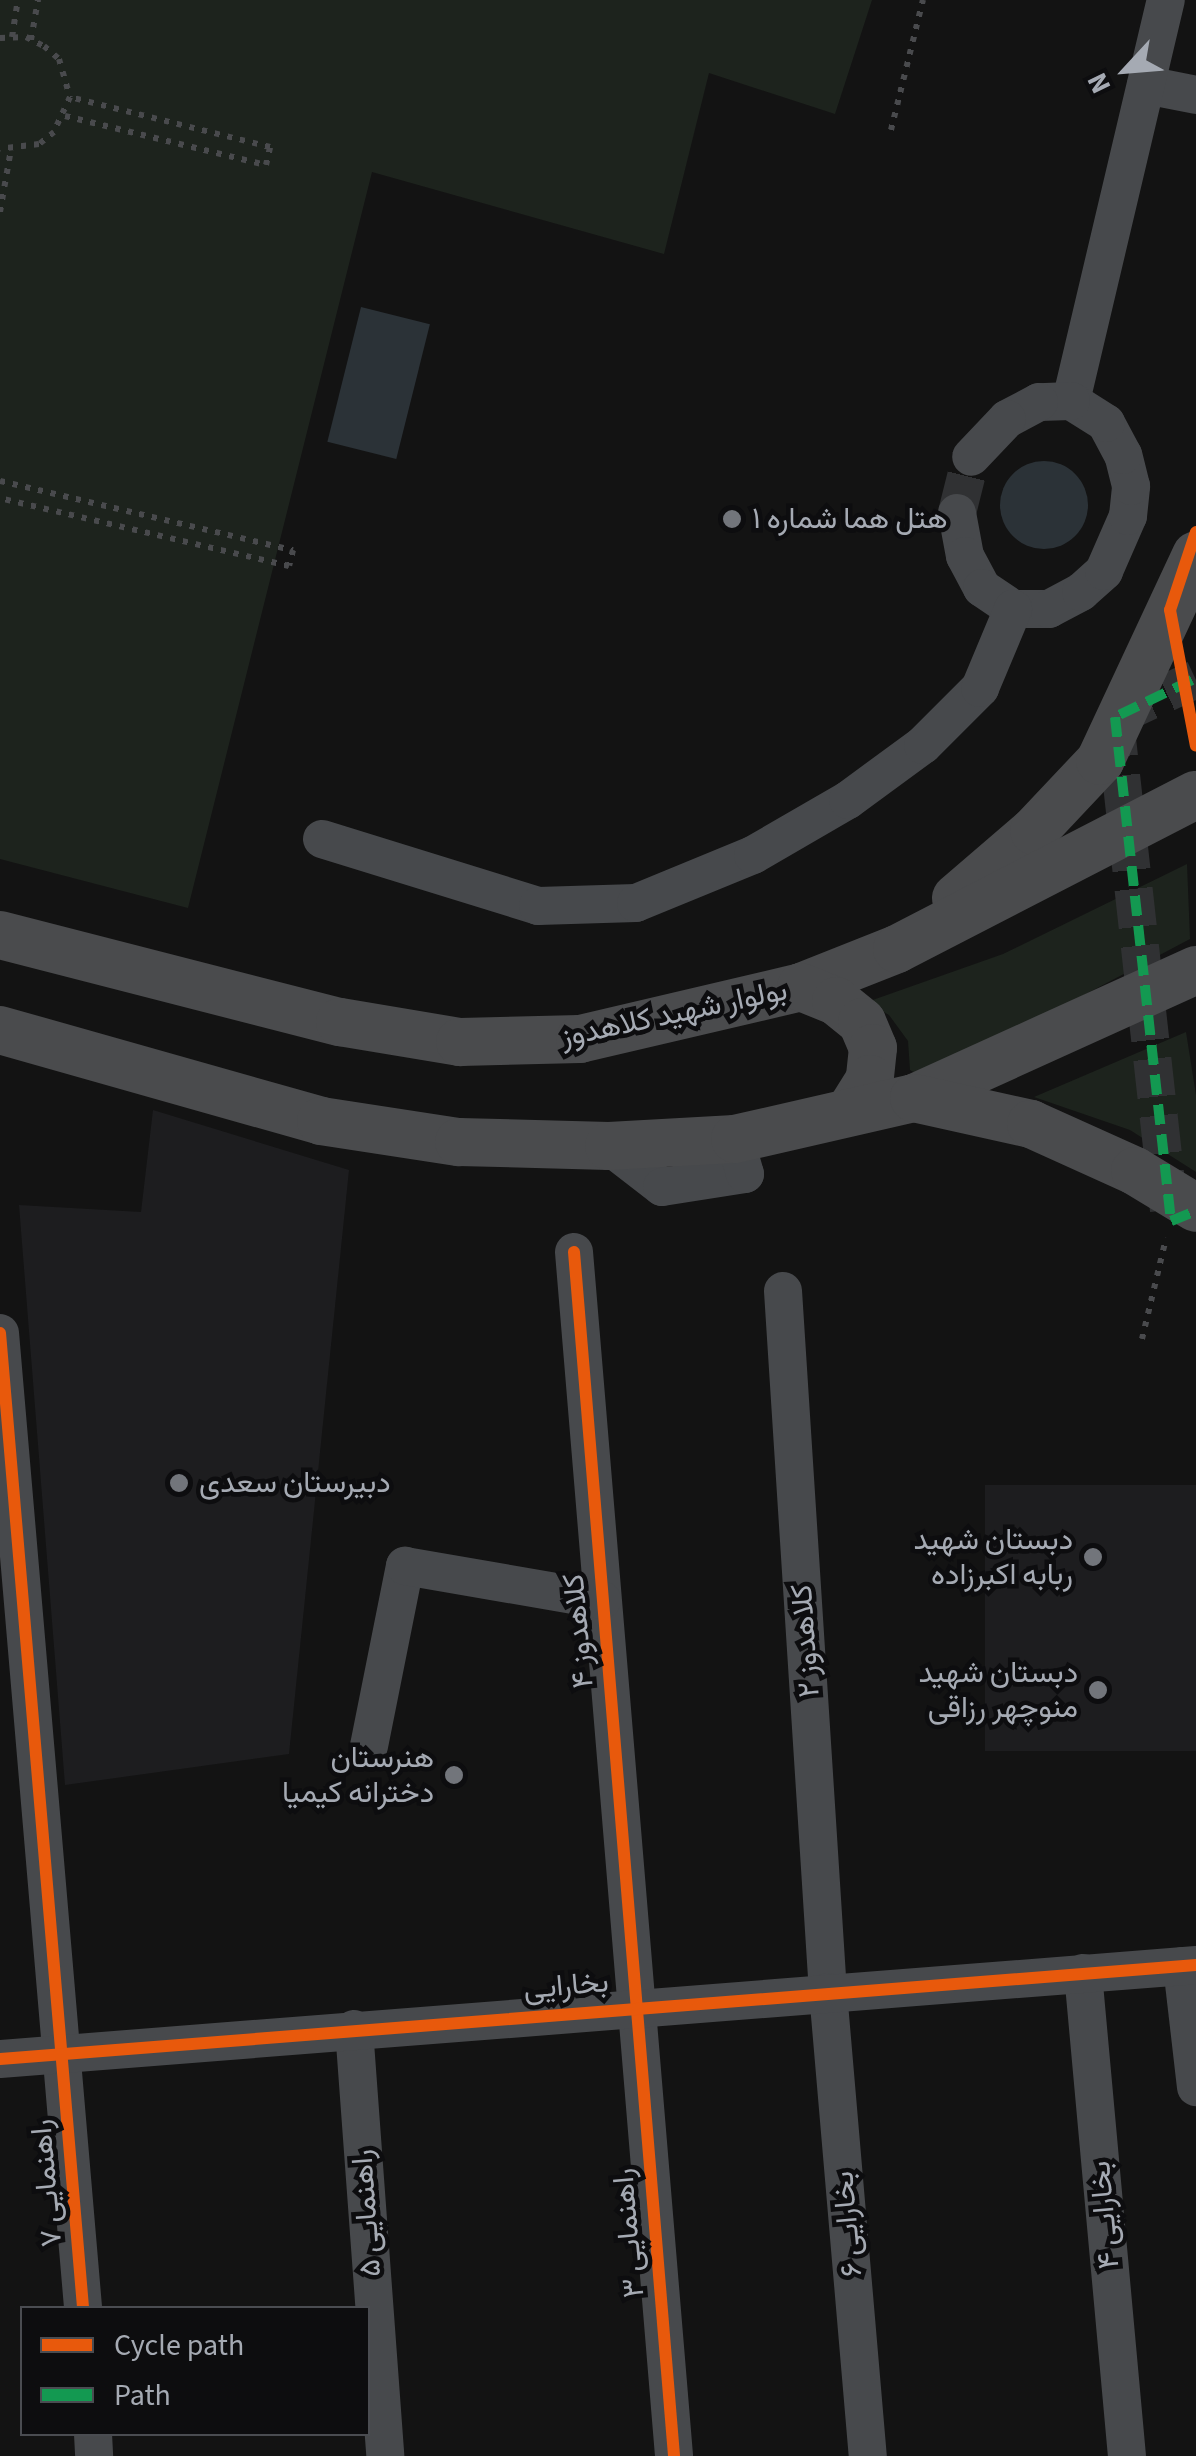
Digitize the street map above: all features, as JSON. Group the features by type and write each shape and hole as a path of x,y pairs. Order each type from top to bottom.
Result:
{"main road":[{"path":"897,949 1034,831 1100,761 1196,555"},
{"name":"بولوار شهید کلاهدوز","path":"0,934 340,1022 460,1042 580,1039 801,987 897,949 1196,796"},
{"path":"0,1030 321,1121 458,1142 609,1146 734,1139 914,1098 1196,970"},
{"path":"801,987 836,1001 862,1022 872,1048 870,1078 851,1110"},
{"path":"914,1098 1031,1124 1135,1171 1183,1214"}],"street":[{"path":"1072,401 1166,0"},
{"path":"1146,85 1196,94"},
{"path":"956,514 965,556 982,588 1012,609 1049,609 1080,592 1104,571 1128,516 1122,455 1106,423 1072,401 1039,402 1007,419 972,457"},
{"path":"322,839 538,906 636,904 753,855 923,745 980,688 1012,609"},
{"name":"کلاهدوز ۴","path":"574,1252 634,2006"},
{"name":"کلاهدوز ۲","path":"783,1291 828,1992"},
{"name":"راهنمایی ۷","path":"0,1333 82,2306"},
{"path":"368,1746 405,1566 602,1600"},
{"path":"1189,1965 1196,2087"},
{"name":"بخارایی","path":"0,2059 1189,1965"},
{"name":"بخارایی ۴","path":"1084,1973 1127,2456"},
{"name":"بخارایی ۶","path":"828,1992 868,2456"},
{"name":"راهنمایی ۳","path":"634,2006 674,2456"},
{"name":"راهنمایی ۵","path":"354,2030 384,2456"}],"path":[{"path":"12,37 18,0"},
{"path":"31,40 38,0"},
{"path":"891,130 922,0"},
{"path":"0,38 31,40 59,59 70,97 65,116 38,144 0,149"},
{"path":"65,116 266,165 270,147 70,97"},
{"path":"0,212 11,149"},
{"path":"0,481 292,550 290,566 0,498"},
{"path":"1142,1339 1183,1214"}],"shaded area":[{"path":"0,0 872,0 835,114 709,73 664,254 372,172 188,908 0,859"},
{"path":"361,307 430,324 396,459 327,442"},
{"path":"1035,461 1053,461 1069,468 1081,480 1088,505 1081,530 1069,542 1053,549 1035,549 1019,542 1007,530 1000,514 1000,496 1007,480 1019,468"},
{"path":"1187,864 1190,939 993,1043 917,1074 910,1070 908,1041 889,1015 867,1002 1003,954"},
{"path":"1186,1032 1196,1095 1196,1172 1130,1130 1034,1097"},
{"name":"دبیرستان سعدی","path":"153,1110 349,1170 289,1754 65,1785 19,1205 141,1212"},
{"path":"985,1485 1196,1485 1196,1751 985,1751"}],"tunnel":[{"path":"957,513 971,457"},
{"path":"1169,1210 1115,717 1196,679"}],"marked path":[{"path":"1192,680 1115,717 1171,1221 1196,1211"}],"cycle path":[{"path":"1196,532 1170,610 1196,746"},
{"path":"574,1252 674,2456"},
{"path":"0,1333 83,2306"},
{"path":"0,2059 1196,1965"}],"place":[{"name":"هتل هما شماره ۱","path":"732,519"},
{"name":"دبیرستان سعدی","path":"179,1483"},
{"name":"دبستان شهید ربابه اکبرزاده","path":"1093,1557"},
{"name":"دبستان شهید منوچهر رزاقی","path":"1098,1690"},
{"name":"هنرستان دخترانه کیمیا","path":"454,1775"}]}
